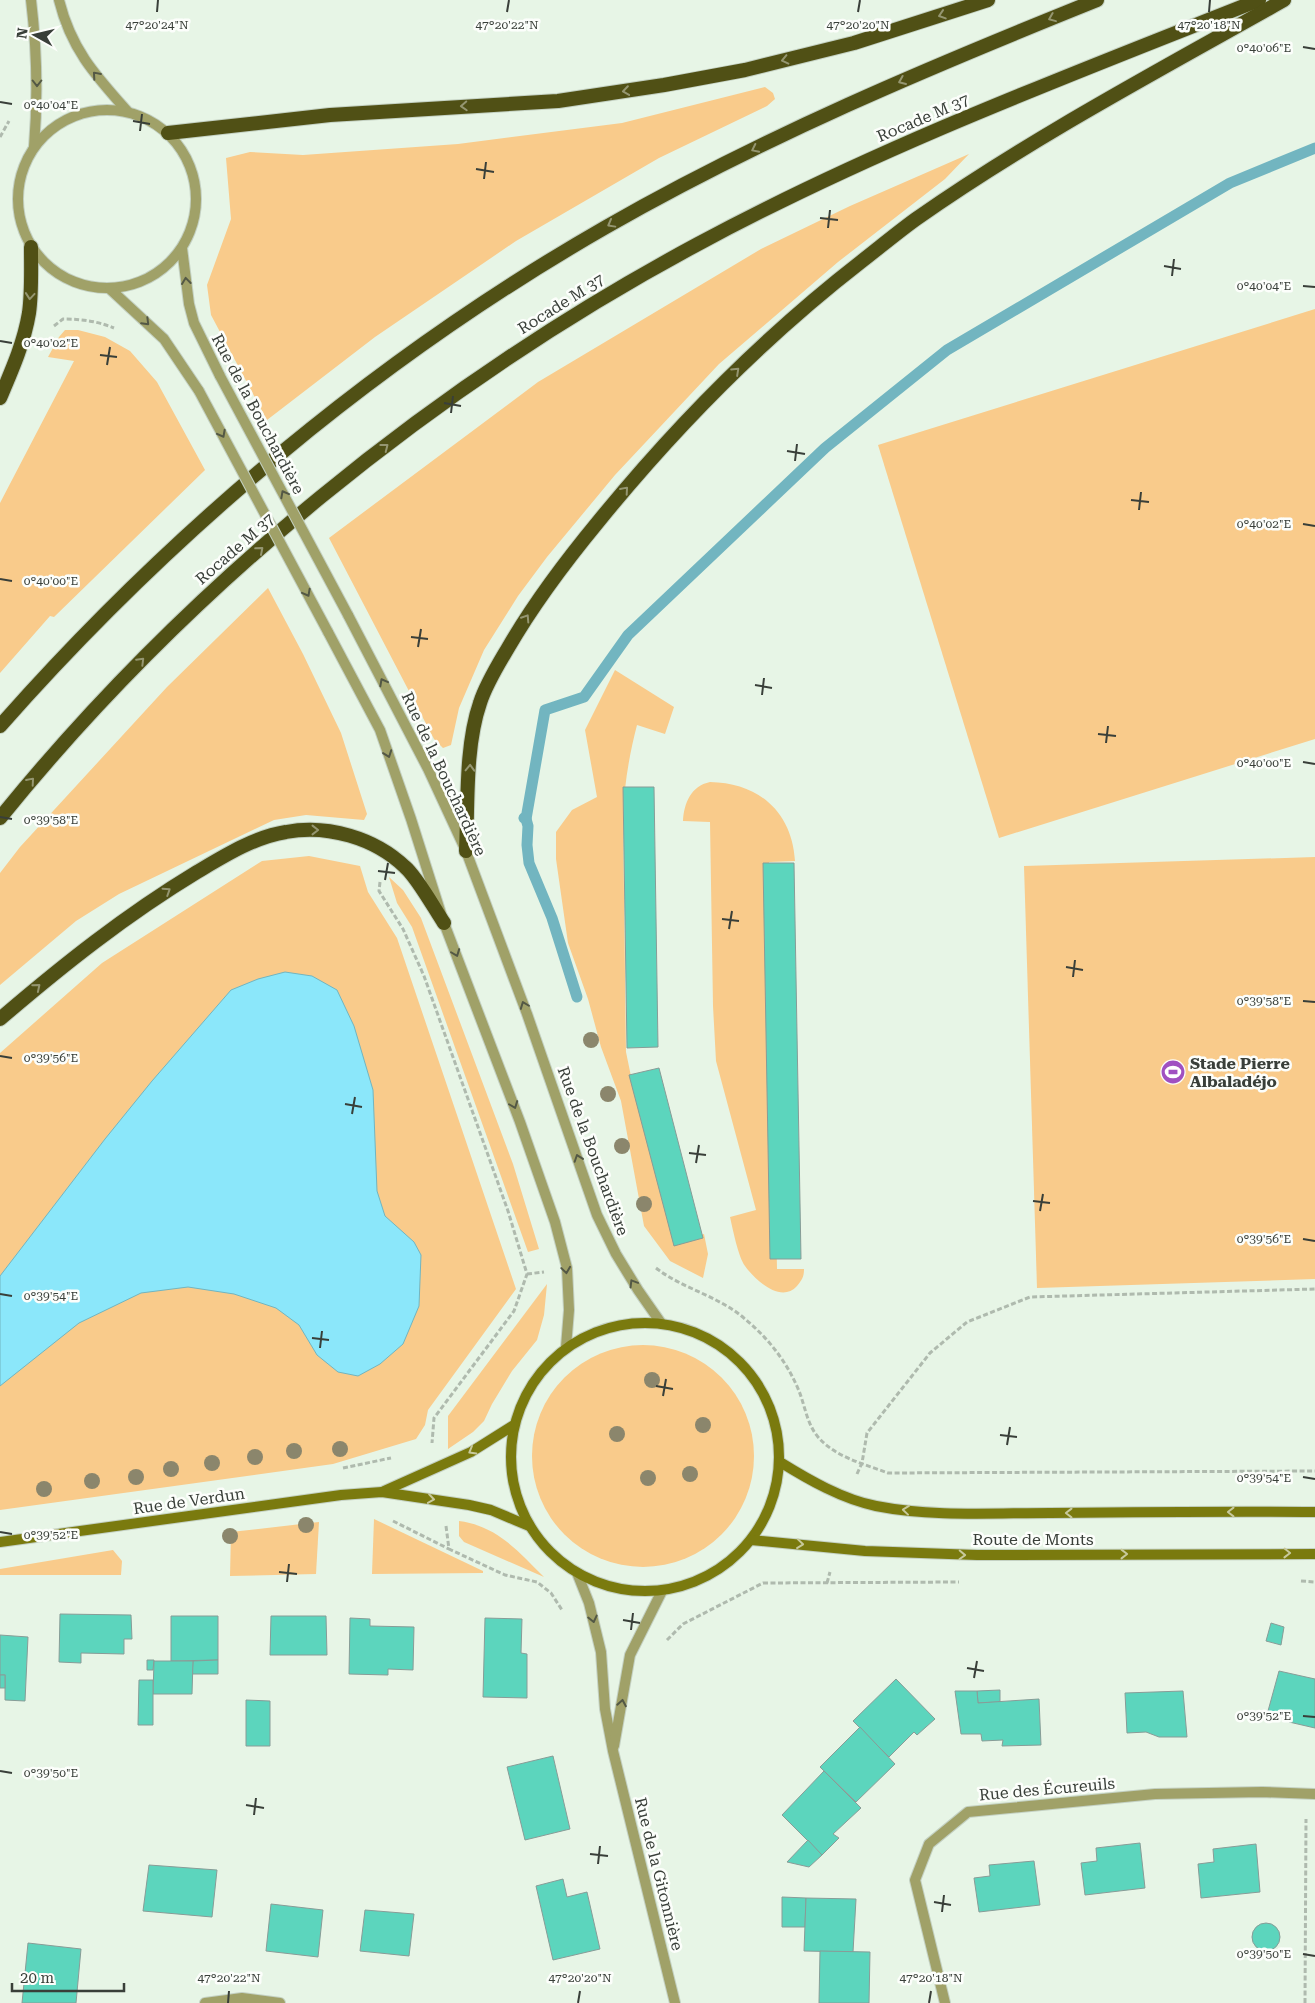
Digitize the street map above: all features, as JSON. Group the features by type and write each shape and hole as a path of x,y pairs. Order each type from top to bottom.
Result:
{"highway":[{"path":"168,133 330,114 558,100 664,85 745,70 854,43 988,0"},
{"path":"0,726 79,639 132,586 187,536 300,438 358,392 480,306 606,227 737,157 872,94 1098,0"},
{"name":"Rocade M 37","path":"0,818 72,733 174,628 227,579 351,474 416,424 512,355 636,279 740,223 829,179 1031,91 1259,0"},
{"path":"466,851 471,740 480,703 499,663 527,616 565,562 662,447 716,390 775,334 836,281 914,220 1000,162 1284,0"},
{"path":"0,398 18,355 24,333 31,289 31,248"},
{"path":"0,1019 107,931 171,888 220,858 254,842 286,832 319,829 356,837 385,852 406,867 444,923"}],"main road":[{"path":"628,1323 661,1323 678,1326 715,1341 746,1367 768,1400 777,1430 780,1462 776,1489 766,1516 751,1540 728,1564 699,1581 662,1591 632,1592 603,1585 577,1573 550,1553 529,1526 515,1494 510,1460 514,1425 525,1395 543,1369 566,1347 596,1331 628,1323"},
{"name":"Rue de Verdun","path":"382,1492 471,1452 514,1425"},
{"name":"Route de Monts","path":"780,1462 807,1478 849,1498 875,1506 906,1510 988,1513 1315,1512"},
{"name":"Rue de Verdun","path":"0,1542 341,1495 382,1492 492,1510 529,1526"},
{"name":"Route de Monts","path":"751,1540 865,1551 977,1555 1315,1554"}],"street":[{"path":"31,0 37,61 37,106 34,147"},
{"path":"58,0 63,18 88,67 128,112"},
{"path":"107,109 128,112 150,120 168,133 187,158 196,188 195,219 182,248 169,265 151,278 131,286 110,289 86,287 65,279 46,266 31,248 20,224 17,197 21,171 34,147 48,131 65,119 86,112 107,109"},
{"name":"Rue de la Bouchardière","path":"182,248 189,304 194,323 220,376 428,769 466,851 527,1014 597,1215 616,1254 661,1323"},
{"path":"110,289 164,339 200,391 380,730 444,923 513,1104 555,1222 567,1268 569,1310 566,1347"},
{"name":"Rue de la Gitonnière","path":"577,1573 590,1603 601,1652 605,1709 614,1752 675,2003"},
{"name":"Rue de la Gitonnière","path":"614,1752 630,1655 662,1591"},
{"name":"Rue des Écureuils","path":"945,2003 915,1880 929,1844 968,1812 1155,1794 1262,1792 1311,1794"},
{"path":"205,2003 242,1998 280,2003"}],"path":[{"path":"24,333 47,341 54,326 63,319 83,320 104,324 117,329"},
{"path":"385,852 379,891 403,929 424,976 504,1202 527,1274"},
{"path":"652,1264 675,1280 744,1318 773,1346 788,1367 800,1393 809,1422 818,1437 837,1453 888,1473 1315,1471"},
{"path":"862,1463 867,1433 930,1353 967,1322 1030,1297 1315,1290"},
{"path":"343,1468 396,1457"},
{"path":"665,1642 683,1624 763,1583 827,1583"},
{"path":"1305,2003 1311,1794"}],"shaded area":[{"path":"765,87 773,93 775,99 767,106 659,158 516,241 375,337 267,420 211,315 207,285 231,219 226,158 250,152 303,155 458,144 622,123"},
{"path":"969,154 945,179 838,262 719,364 615,475 547,557 518,596 484,650 459,708 451,745 443,748 434,739 329,538 538,382 761,249 850,206"},
{"path":"1315,309 1315,739 999,838 878,445"},
{"path":"65,330 78,330 105,337 130,351 157,382 205,470 54,617 50,616 0,673 0,503 74,361 48,357"},
{"path":"268,588 303,654 341,733 367,814 364,820 306,815 274,820 119,894 76,921 0,985 0,873 20,847 167,687"},
{"path":"615,670 674,707 665,734 637,725 629,760 623,818 626,1052 634,1091 675,1243 704,1234 708,1254 703,1278 670,1261 644,1226 621,1101 601,1047 588,999 568,943 556,859 556,832 572,810 597,797 585,730"},
{"path":"710,782 744,788 770,804 780,815 787,828 795,861 769,862 777,1269 804,1269 802,1278 791,1291 776,1291 769,1288 755,1278 745,1266 738,1250 730,1217 756,1210 716,1061 713,1006 710,822 683,821 687,802 693,791 703,784"},
{"path":"309,856 360,866 368,892 397,938 516,1289 428,1410 425,1425 416,1439 333,1464 0,1510 0,1053 102,963 262,861"},
{"name":"Stade Pierre Albaladéjo","path":"1315,857 1315,1279 1037,1288 1024,866"},
{"path":"389,877 403,890 421,918 513,1164 539,1249 528,1252 412,927 397,903"},
{"path":"547,1284 544,1315 537,1340 512,1371 484,1421 473,1432 448,1449 448,1416"},
{"path":"632,1345 654,1345 686,1353 722,1377 746,1413 752,1434 754,1456 752,1478 746,1499 722,1535 686,1559 654,1567 632,1567 600,1559 572,1542 557,1527 540,1499 532,1467 532,1445 540,1413 557,1385 572,1370 600,1353"},
{"path":"374,1519 483,1571 483,1573 372,1574"},
{"path":"459,1521 485,1528 496,1534 516,1549 544,1577 464,1542 459,1536"},
{"path":"319,1522 316,1574 230,1576 231,1532"},
{"path":"113,1550 122,1561 121,1575 0,1575 0,1569"}],"water":[{"path":"285,972 312,976 337,990 354,1026 373,1090 377,1191 385,1216 414,1242 421,1255 419,1306 403,1344 380,1364 358,1376 338,1372 317,1355 299,1325 276,1308 234,1294 188,1287 141,1293 79,1323 0,1386 0,1276 105,1139 152,1081 231,990 258,979"}],"building":[{"path":"623,787 654,787 658,1047 627,1048"},
{"path":"763,863 794,863 801,1259 770,1259"},
{"path":"659,1068 703,1238 674,1246 629,1075"},
{"path":"60,1614 131,1615 132,1639 124,1639 124,1654 81,1653 81,1663 59,1662"},
{"path":"171,1616 218,1616 218,1660 171,1661"},
{"path":"271,1616 326,1616 327,1655 270,1655"},
{"path":"350,1618 370,1619 370,1626 414,1627 413,1670 388,1669 388,1675 349,1674"},
{"path":"485,1618 522,1619 521,1653 527,1654 527,1698 483,1697"},
{"path":"1271,1623 1284,1627 1281,1645 1266,1641"},
{"path":"0,1635 28,1637 25,1701 5,1700 5,1675 0,1675"},
{"path":"147,1660 154,1660 153,1670 147,1670"},
{"path":"218,1660 218,1674 192,1674 193,1661"},
{"path":"154,1661 193,1661 192,1694 153,1694"},
{"path":"1279,1671 1315,1679 1315,1728 1289,1722 1290,1717 1268,1711"},
{"path":"0,1675 5,1675 5,1688 0,1688"},
{"path":"896,1679 935,1719 917,1735 914,1732 889,1757 853,1721"},
{"path":"139,1680 153,1680 153,1725 138,1725"},
{"path":"1000,1690 1000,1702 978,1703 977,1691"},
{"path":"955,1691 977,1691 978,1703 1039,1699 1041,1745 1002,1746 1003,1740 982,1741 981,1734 961,1734"},
{"path":"1183,1691 1187,1737 1159,1737 1146,1732 1127,1733 1125,1693"},
{"path":"246,1700 270,1701 270,1746 246,1746"},
{"path":"860,1727 895,1764 856,1802 820,1767"},
{"path":"553,1756 570,1829 525,1840 507,1767"},
{"path":"824,1771 861,1808 833,1834 839,1838 822,1855 782,1815"},
{"path":"808,1840 822,1855 809,1867 787,1862"},
{"path":"1140,1843 1145,1888 1085,1895 1081,1863 1097,1861 1096,1848"},
{"path":"1256,1844 1260,1892 1201,1898 1198,1864 1214,1862 1213,1849"},
{"path":"1034,1861 1040,1905 979,1912 974,1878 990,1876 989,1865"},
{"path":"149,1865 217,1870 212,1917 143,1911"},
{"path":"563,1879 567,1897 587,1892 600,1949 553,1960 536,1886"},
{"path":"782,1897 806,1898 805,1927 782,1927"},
{"path":"806,1898 856,1899 853,1952 804,1951"},
{"path":"271,1904 323,1910 318,1957 266,1951"},
{"path":"365,1910 414,1914 409,1956 360,1951"},
{"path":"1266,1923 1276,1927 1280,1937 1276,1947 1266,1951 1256,1947 1252,1937 1256,1927"},
{"path":"28,1943 81,1949 76,2003 22,2003"},
{"path":"820,1951 870,1952 869,2003 819,2003"}],"waterway":[{"path":"526,819 545,710 584,697 628,635 825,448 947,350 1230,183 1315,148"},
{"path":"524,818 528,826 527,845 529,863 552,918 577,997"}],"place":[{"name":"Stade Pierre Albaladéjo","path":"1173,1072"}]}
